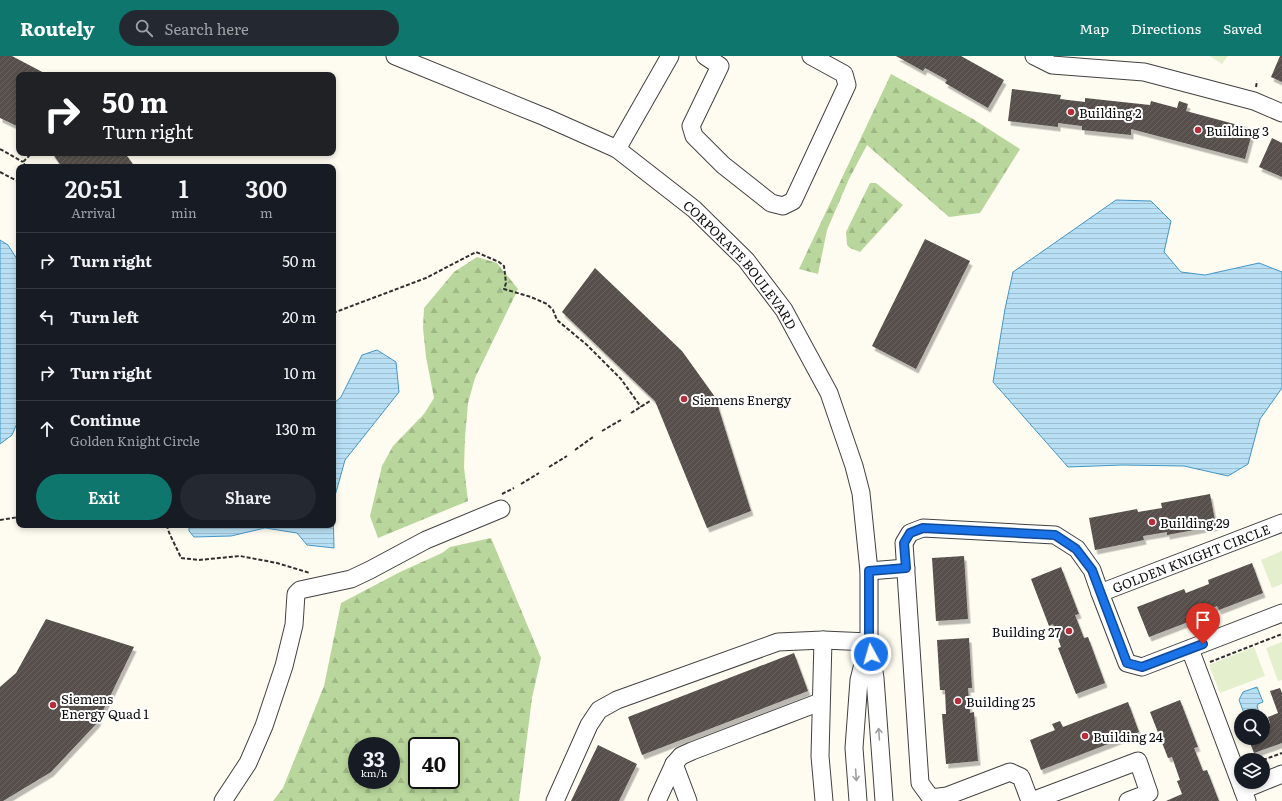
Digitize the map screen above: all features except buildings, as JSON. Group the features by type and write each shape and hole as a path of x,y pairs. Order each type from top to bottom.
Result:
{"street":[{"name":"CORPORATE BOULEVARD","path":"395,56 545,117 617,149 699,214 746,260 784,310 829,393 862,493 869,571 869,642 875,678 884,801"},
{"path":"617,149 670,56"},
{"path":"705,56 723,61 691,126 694,136 723,165 771,203 783,206 793,201 846,85 844,74 811,56"},
{"path":"1034,56 1052,65 1144,72 1254,101 1282,114"},
{"path":"223,801 248,763 264,726 284,666 294,625 296,594 300,590 351,579 501,502"},
{"name":"GOLDEN KNIGHT CIRCLE","path":"1282,523 1100,593 1127,663 1142,667 1282,613"},
{"path":"1100,593 1092,570 1076,549 1055,535 923,528 910,533 904,543 920,783 931,798 947,796 1010,772 1021,777 1031,801 1138,761 1149,792 1128,801"},
{"path":"869,571 906,568"},
{"path":"555,801 589,725 599,710 617,700 778,642 823,640 869,642"},
{"path":"823,640 820,702 820,756 824,801"},
{"name":"CORPORATE BOULEVARD","path":"858,801 854,748 859,680 869,642"},
{"path":"1190,649 1245,796 1282,774"},
{"path":"657,801 674,764 681,756 820,702"},
{"path":"674,764 688,801"}],"path":[{"path":"0,148 23,162 29,156"},
{"path":"0,172 16,180"},
{"path":"336,312 426,278 476,252 499,262 504,266 506,283 504,289 531,297 547,304 558,320 621,379 640,407"},
{"path":"631,413 650,401"},
{"path":"602,431 621,420"},
{"path":"575,450 594,437"},
{"path":"549,467 567,456"},
{"path":"521,484 539,473"},
{"path":"501,502 514,488"},
{"path":"0,520 16,517"},
{"path":"167,528 181,558 199,560 240,556 277,563 316,576"},
{"path":"1204,664 1282,634"},
{"path":"1270,757 1282,753"}],"green space":[{"path":"1210,56 1228,56 1222,64"},
{"path":"891,74 973,119 1020,149 980,213 949,217 867,145 849,179 827,230 818,274 799,269"},
{"path":"870,183 876,183 903,205 860,252 850,248 847,245 846,232"},
{"path":"477,257 497,263 518,289 475,378 468,403 464,467 468,501 378,538 370,516 382,466 393,446 424,414 434,398 426,357 423,328 424,308 454,272"},
{"path":"491,538 541,658 532,698 519,801 273,801 283,788 324,686 341,603 400,572 442,553 450,547"},
{"path":"1282,551 1282,584 1272,588 1261,560"},
{"path":"1282,642 1282,680 1278,681 1266,648"},
{"path":"1254,647 1265,676 1220,693 1209,665"}],"water":[{"path":"1116,200 1151,201 1171,221 1164,252 1181,272 1205,275 1259,263 1282,272 1282,388 1260,419 1248,464 1228,476 1184,466 1122,465 1068,467 993,382 1005,309 1013,272"},
{"path":"0,240 8,245 16,257 16,426 12,435 0,444"},
{"path":"377,350 396,362 399,392 345,460 336,492 336,401 341,397 362,355"},
{"path":"189,528 265,528 231,536 194,537 189,531"},
{"path":"265,528 334,528 334,548 307,545 297,533"},
{"path":"1257,687 1263,702 1258,704 1258,709 1242,709 1239,700 1243,692"}],"place":[{"name":"Building 2","path":"1071,112"},
{"name":"Building 3","path":"1198,130"},
{"name":"Siemens Energy","path":"684,399"},
{"name":"Building 29","path":"1152,522"},
{"name":"Building 27","path":"1069,631"},
{"name":"Building 25","path":"958,701"},
{"name":"Siemens Energy Quad 1","path":"53,705"},
{"name":"Building 24","path":"1085,736"}],"route":[{"path":"871,654 869,642 869,571 906,568 904,543 910,533 923,528 1055,535 1076,549 1092,570 1127,663 1142,667 1203,644"}]}
